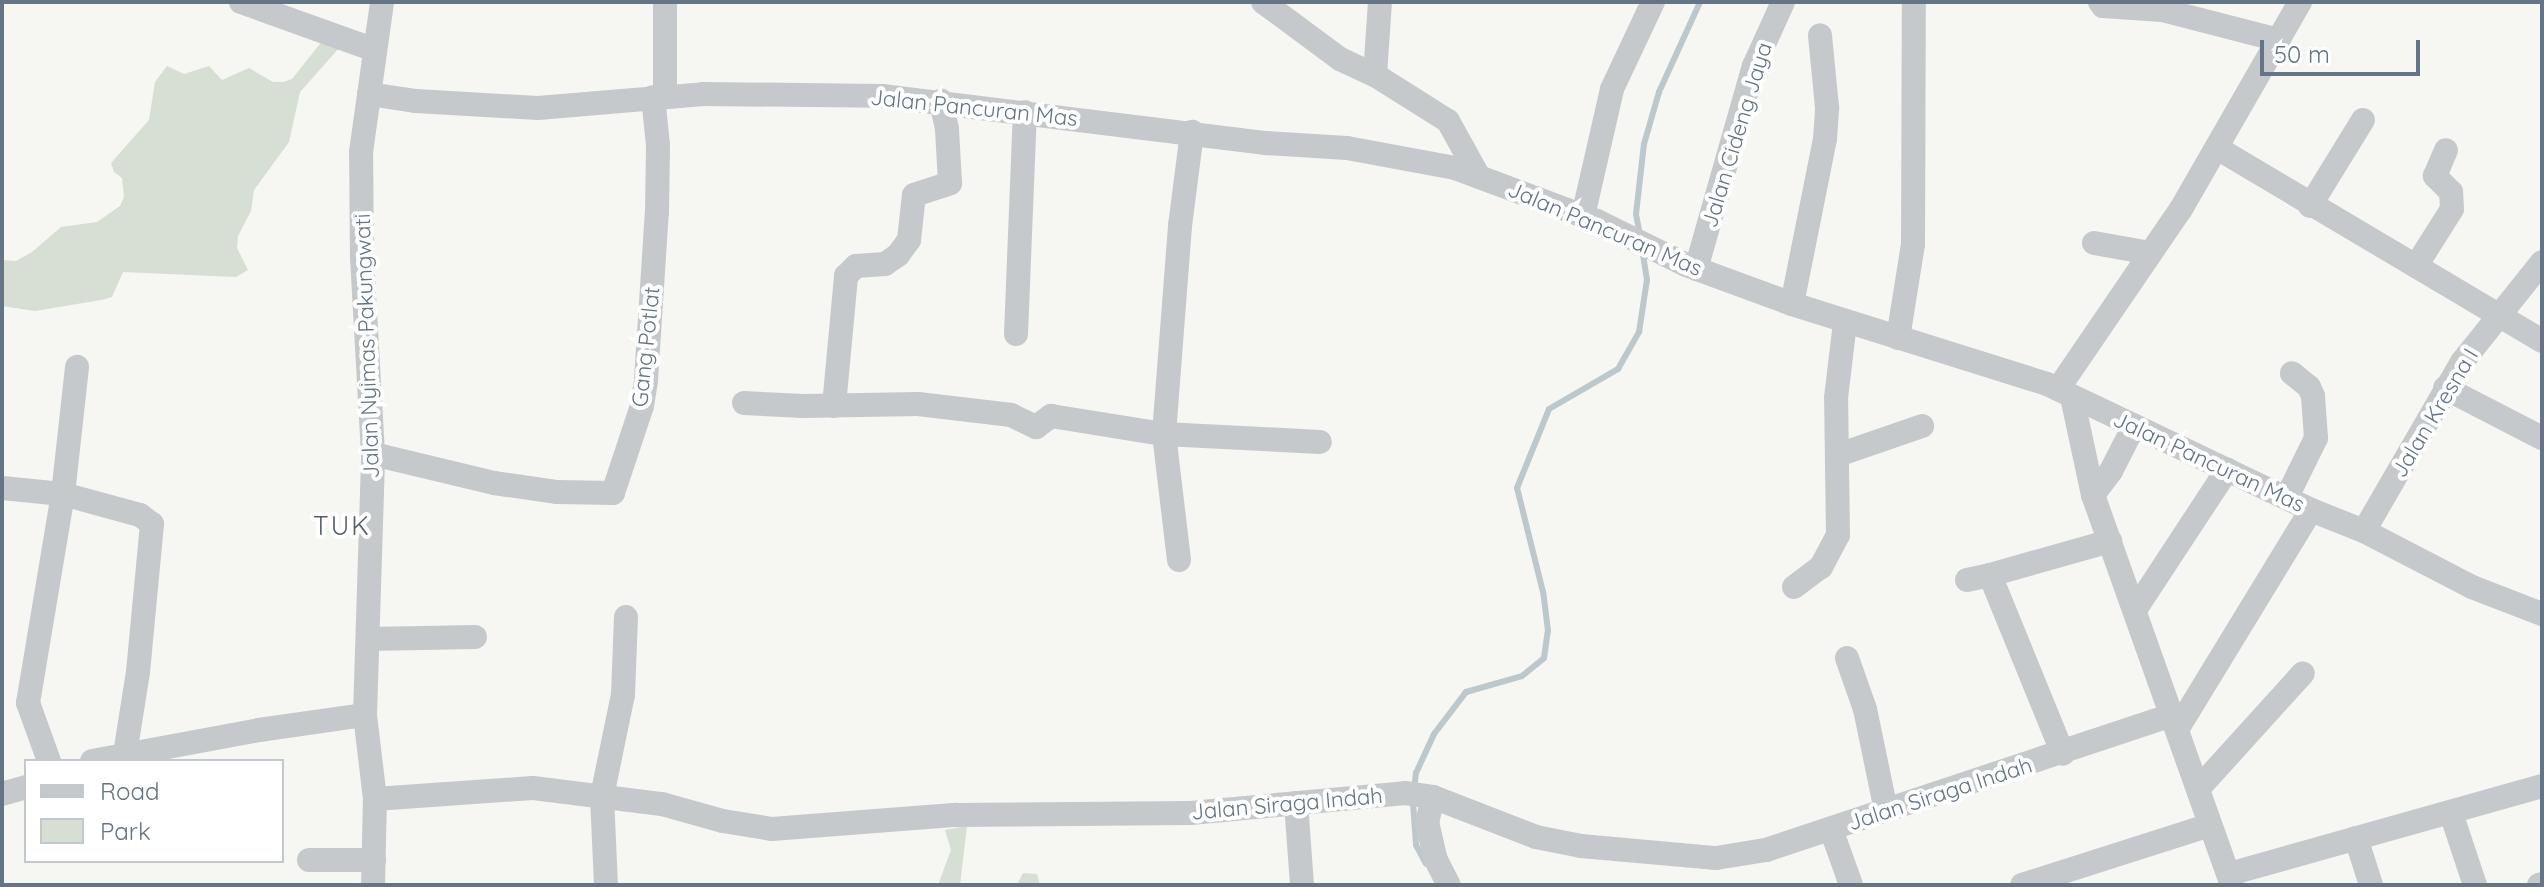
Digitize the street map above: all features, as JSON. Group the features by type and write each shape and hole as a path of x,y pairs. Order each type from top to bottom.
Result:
{"street":[{"path":"241,2 375,50"},
{"name":"Jalan Nyimas Pakungwati","path":"373,885 375,799 365,715 373,454 362,259 361,152 382,2"},
{"path":"659,96 665,2"},
{"path":"1263,2 1340,59 1375,75 1448,121 1479,177"},
{"path":"1375,75 1380,2"},
{"path":"1583,216 1612,89 1653,2"},
{"name":"Jalan Cideng Jaya","path":"1691,267 1754,66 1783,2"},
{"path":"1898,338 1913,244 1914,2"},
{"path":"2100,2 2103,6 2162,10 2279,40"},
{"path":"2300,2 2217,148 2065,393 2093,495 2230,880 2273,874 2356,838 2542,786"},
{"path":"1792,304 1825,139 1827,107 1820,35"},
{"name":"Jalan Pancuran Mas","path":"369,94 513,108 659,96 882,96 1266,143 1347,148 1455,168 1617,230 1691,267 1845,322 2065,393 2311,510 2364,531 2472,587 2542,614"},
{"name":"Gang Potlat","path":"373,454 494,483 557,492 613,493 642,406 646,380 657,212 659,96"},
{"path":"834,406 846,276 856,266 885,264 898,255 909,240 914,195 950,183 947,129 941,101"},
{"path":"1016,334 1025,112"},
{"path":"2310,206 2363,120"},
{"path":"1179,560 1164,434 1180,226 1192,132"},
{"path":"2217,148 2542,341"},
{"path":"2416,266 2452,209 2451,192 2435,178 2446,150"},
{"path":"2094,243 2150,253"},
{"name":"Jalan Kresna I","path":"2364,531 2445,388 2498,315 2542,262"},
{"path":"1794,587 1821,567 1835,545 1836,398 1845,322"},
{"path":"48,759 28,703 63,494 77,367"},
{"path":"2287,497 2316,438 2313,396 2309,387 2292,373"},
{"path":"2445,388 2540,432"},
{"path":"744,403 834,406 918,404 1011,415 1036,427 1051,416 1164,434 1320,442"},
{"path":"1838,455 1922,426"},
{"path":"2093,495 2111,471 2134,426"},
{"path":"2135,610 2227,470"},
{"path":"2,488 63,494 140,515 152,524 138,672 125,754"},
{"path":"2176,722 2311,510"},
{"path":"2063,754 1978,577 2110,541"},
{"path":"606,885 602,796 623,695 626,617"},
{"path":"368,639 475,637"},
{"path":"1847,658 1865,709 1886,810"},
{"path":"2198,789 2303,673"},
{"path":"101,759 365,715"},
{"name":"Jalan Siraga Indah","path":"375,799 533,788 662,804 723,821 772,829 956,815 1191,813 1422,795 1536,837 1581,846 1716,858 1753,852 1831,829 2063,754 2176,722"},
{"path":"2,794 24,788"},
{"path":"1422,795 1435,858 1449,885"},
{"path":"1296,803 1302,885"},
{"path":"2451,813 2475,885"},
{"path":"2022,885 2210,825"},
{"path":"1831,829 1851,885"},
{"path":"2356,838 2371,885"},
{"path":"309,860 374,860"}],"green space":[{"path":"323,40 340,47 300,92 289,142 254,190 251,211 238,236 237,248 248,270 236,277 123,272 112,297 35,311 2,306 2,260 16,261 32,252 61,227 97,222 120,206 124,197 122,178 114,172 111,163 149,120 155,82 167,66 184,74 209,66 222,80 249,68 273,82 283,82 292,79"},
{"path":"967,826 960,885 938,885 951,850 945,830"},
{"path":"1023,873 1037,874 1040,885 1017,885"}],"waterway":[{"path":"1640,235 1636,214 1644,144 1659,92 1700,2"},
{"path":"1414,791 1416,773 1434,734 1466,692 1522,676 1544,658 1548,631 1543,592 1517,488 1549,409 1618,369 1639,332 1647,280 1642,250"},
{"path":"1413,802 1416,845 1426,864"}],"district":[{"name":"TUK","path":"342,526"}]}
